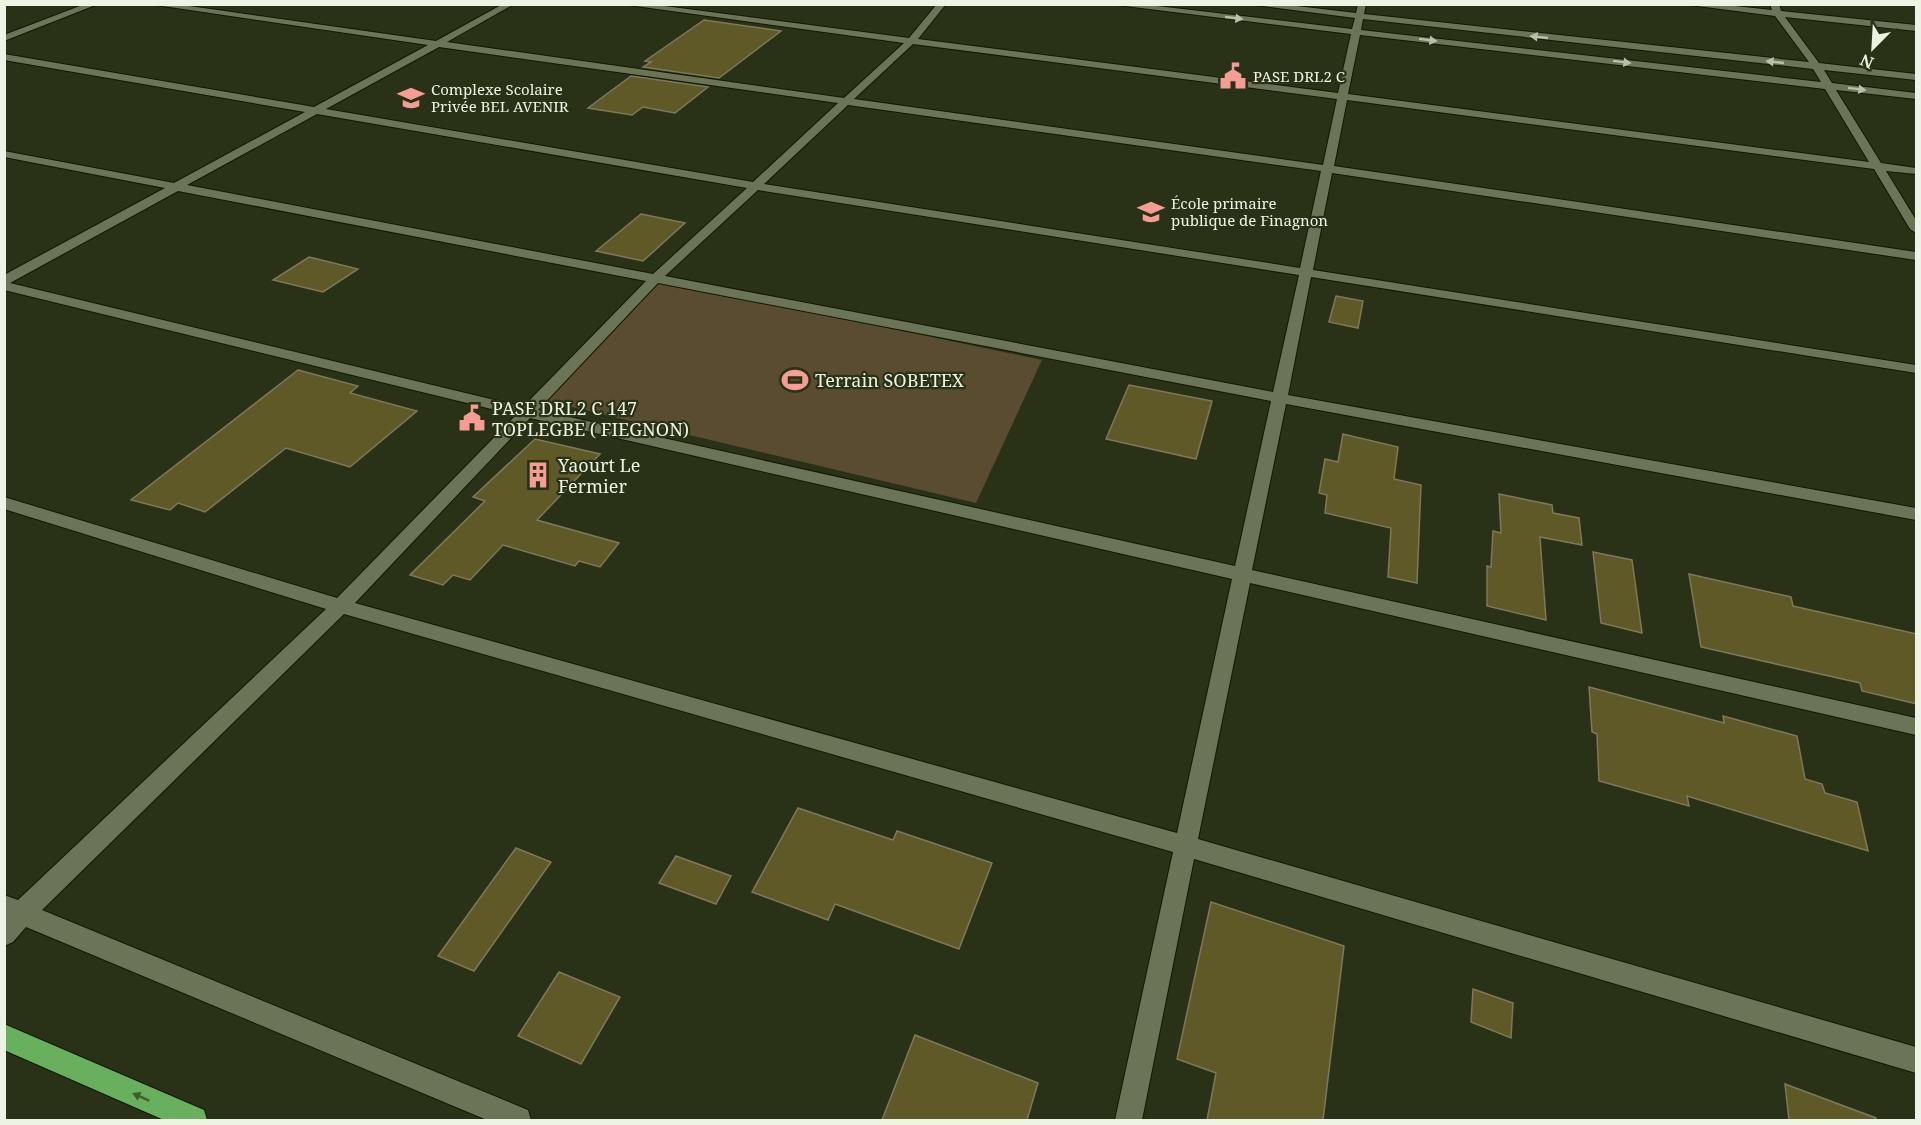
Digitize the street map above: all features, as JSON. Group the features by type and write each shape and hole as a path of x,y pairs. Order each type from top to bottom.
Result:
{"highway":[{"path":"4,1037 194,1120"}],"street":[{"path":"4,38 94,4"},
{"path":"153,4 845,100 1917,256"},
{"path":"4,281 510,4"},
{"path":"625,4 1917,171"},
{"path":"4,934 14,909 341,606 654,280 758,186 845,100 912,40 942,4"},
{"path":"1113,4 1359,18 1917,78"},
{"path":"1252,4 1917,96"},
{"path":"1686,4 1776,9 1917,28"},
{"path":"1776,9 1817,67 1917,229"},
{"path":"1128,1120 1359,18"},
{"path":"4,57 758,186 1917,369"},
{"path":"4,154 1280,398 1917,514"},
{"path":"4,286 525,412 1917,727"},
{"path":"4,503 341,606 1186,846 1917,1060"},
{"path":"14,909 518,1120"}],"shaded area":[{"name":"Terrain SOBETEX","path":"658,280 1042,360 976,503 538,399"}],"building":[{"path":"704,20 781,31 719,78 643,67 651,62 645,61"},
{"path":"631,76 708,87 675,113 643,107 632,115 588,108"},
{"path":"641,214 685,223 643,261 596,251"},
{"path":"309,257 358,269 323,292 273,280"},
{"path":"1336,296 1363,301 1358,328 1329,322"},
{"path":"298,370 358,386 350,393 417,411 350,467 286,448 205,512 178,503 170,510 131,500"},
{"path":"1129,385 1212,401 1196,459 1106,439"},
{"path":"1343,434 1398,447 1394,479 1421,485 1417,583 1388,577 1391,528 1325,513 1327,495 1319,493 1325,459 1338,462"},
{"path":"535,439 600,454 537,520 619,543 600,567 579,561 575,566 503,545 470,580 453,575 443,585 410,575 485,501 473,497"},
{"path":"1499,494 1552,505 1553,513 1579,518 1582,545 1540,537 1546,620 1487,606 1487,566 1491,567 1493,531 1501,533"},
{"path":"1593,552 1632,560 1642,633 1601,623"},
{"path":"1689,574 1791,597 1793,606 1917,634 1917,704 1862,691 1860,683 1701,647"},
{"path":"1589,687 1724,723 1723,716 1797,736 1805,779 1822,784 1825,793 1857,802 1868,851 1687,796 1689,806 1599,781 1597,734 1592,732"},
{"path":"798,808 893,840 897,831 992,863 959,949 835,904 828,920 752,892"},
{"path":"516,848 551,862 474,971 438,956"},
{"path":"676,856 731,876 716,904 659,883"},
{"path":"1211,902 1344,946 1323,1120 1207,1120 1216,1073 1177,1059"},
{"path":"559,972 620,997 581,1064 518,1036"},
{"path":"1473,989 1513,1003 1511,1038 1471,1022"},
{"path":"915,1035 1038,1083 1027,1120 882,1120"},
{"path":"1785,1084 1876,1118 1875,1120 1789,1120"}],"place":[{"name":"PASE DRL2 C","path":"1233,76"},
{"name":"Complexe Scolaire Privée BEL AVENIR","path":"411,98"},
{"name":"École primaire publique de Finagnon","path":"1151,212"},
{"name":"Terrain SOBETEX","path":"795,380"},
{"name":"PASE DRL2 C 147 TOPLEGBE ( FIEGNON)","path":"472,418"},
{"name":"Yaourt Le Fermier","path":"538,475"}]}
